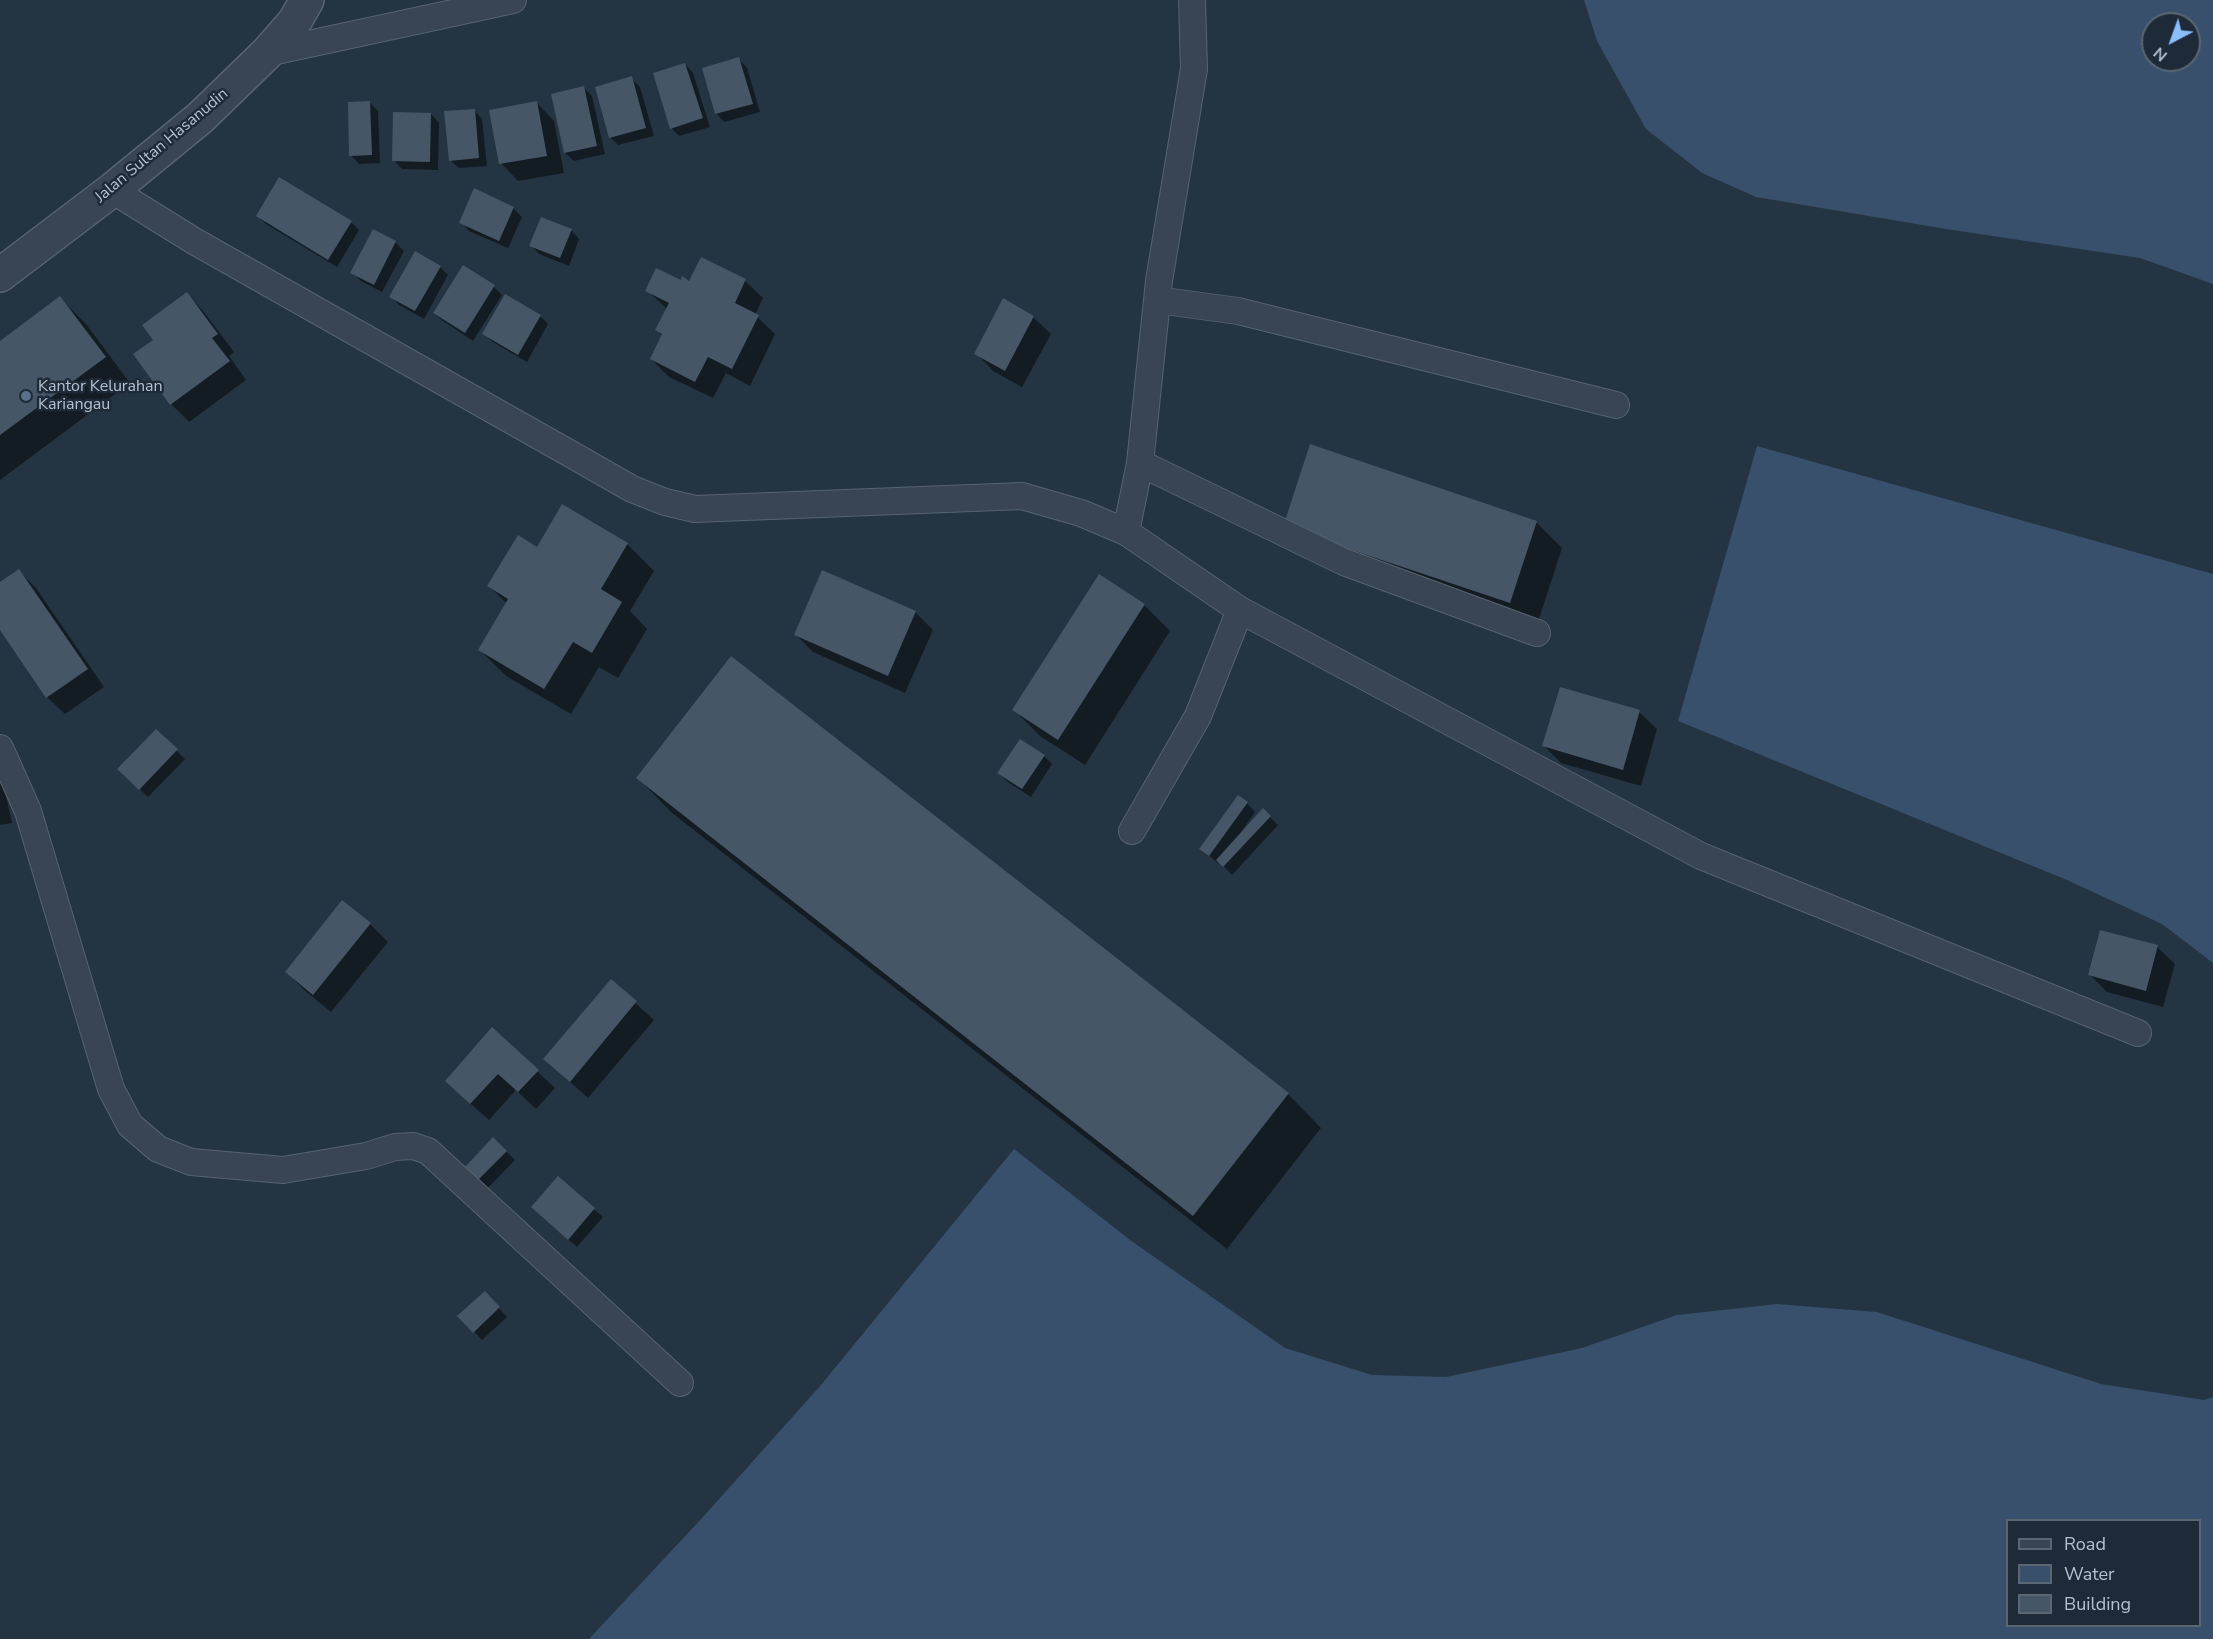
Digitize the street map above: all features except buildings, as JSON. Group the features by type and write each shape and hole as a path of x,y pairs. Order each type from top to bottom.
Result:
{"street":[{"name":"Jalan Sultan Hasanudin","path":"0,275 112,190 200,118 267,53 295,21 308,0"}],"lane":[{"path":"267,53 513,0"},
{"path":"1126,532 1140,463 1157,300 1194,69 1192,0"},
{"path":"112,190 194,241 632,489 665,502 695,509 1022,496 1081,513 1126,532 1240,610 1701,856 2138,1033"},
{"path":"1157,300 1238,311 1616,405"},
{"path":"1140,463 1344,562 1537,633"},
{"path":"1132,831 1197,716 1240,610"},
{"path":"0,748 28,811 111,1089 130,1125 158,1149 191,1162 202,1163 283,1170 366,1156 395,1147 413,1146 428,1151 680,1383"}],"water":[{"path":"1584,0 2213,0 2213,284 2140,258 1756,197 1702,173 1646,129 1597,41"},
{"path":"1757,446 2213,574 2213,963 2162,924 2067,880 1678,721"},
{"path":"1014,1149 1130,1240 1285,1348 1372,1375 1446,1377 1582,1348 1677,1315 1777,1304 1877,1312 2101,1384 2204,1400 2213,1397 2213,1639 589,1639 703,1517 821,1385"}],"place":[{"name":"Kantor Kelurahan Kariangau","path":"26,396"}]}
